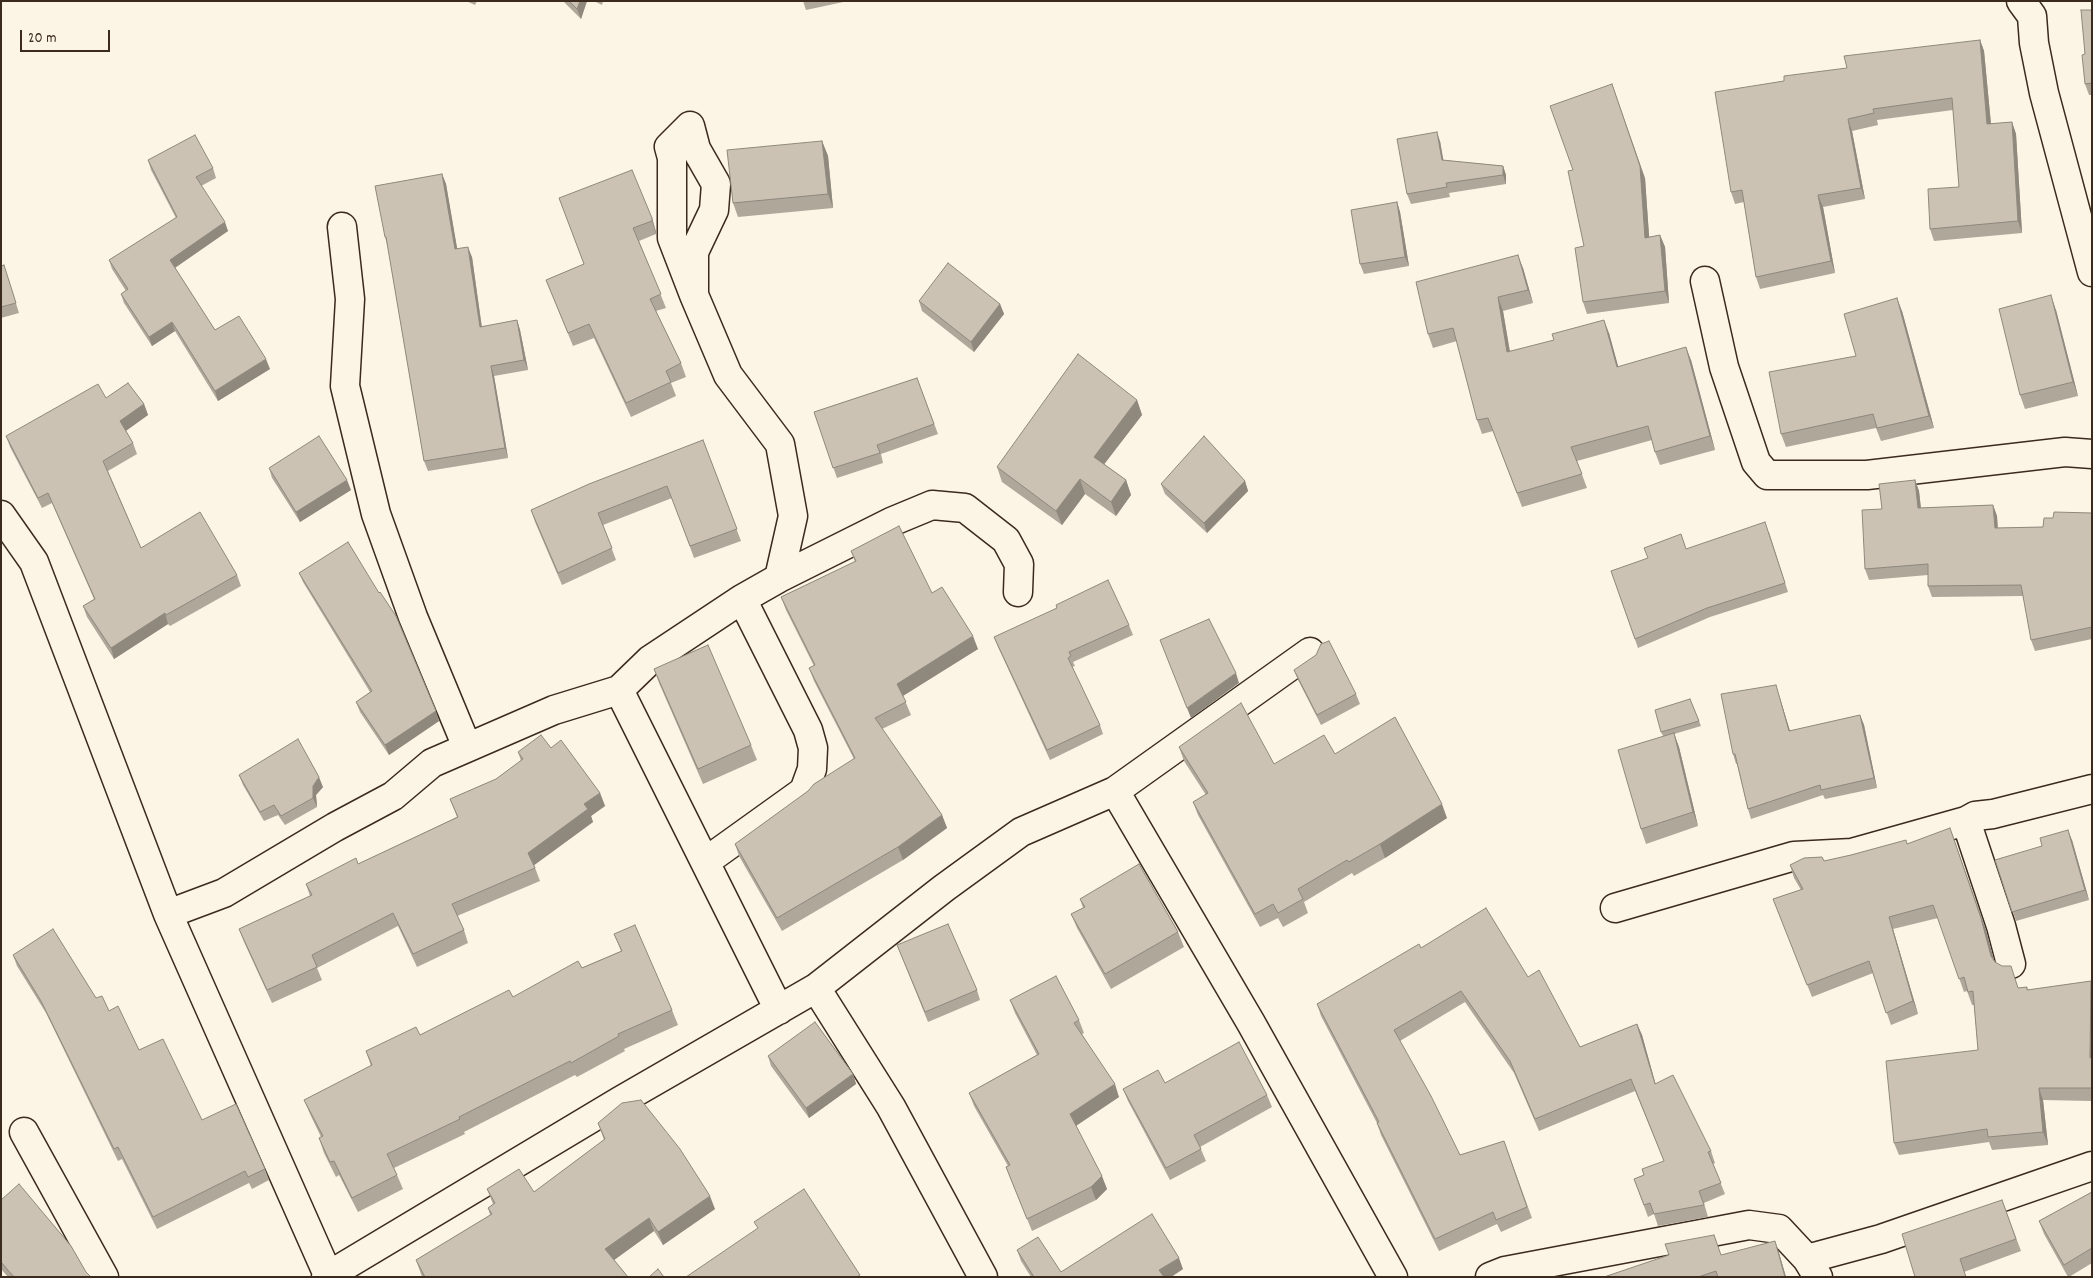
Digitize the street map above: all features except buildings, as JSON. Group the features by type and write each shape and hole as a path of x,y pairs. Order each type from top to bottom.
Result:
{"street":[{"path":"2021,1 2032,16 2034,43 2044,93 2092,272"},
{"path":"694,295 694,252 714,210 716,184 696,149 690,126 669,147 672,158 672,238 694,295 728,375 780,444 793,516 779,578"},
{"path":"342,228 350,299 345,386 374,505 413,617 467,746"},
{"path":"1705,281 1724,367 1756,462 1767,475 1867,476 2065,452 2092,454"},
{"path":"168,914 224,893 335,827 393,796 432,763 467,746 554,710 618,690 650,660 742,599 779,578 891,522 932,505 965,508 1006,540 1019,564 1018,592"},
{"path":"1,515 34,562 168,914 327,1276 816,988 1021,832 1115,791 1310,652"},
{"path":"705,862 804,791 812,769 813,748 808,730 742,599"},
{"path":"618,690 779,1010"},
{"path":"1615,908 1794,856 1852,853 1966,821 1975,816 1993,814 2092,789"},
{"path":"1115,791 1251,1023 1393,1277"},
{"path":"1966,821 2001,926 2011,964"},
{"path":"816,988 890,1107 983,1277"},
{"path":"24,1132 104,1277"},
{"path":"1490,1277 1505,1271 1749,1225 1779,1229 1812,1268 1882,1239 2092,1166"}]}
